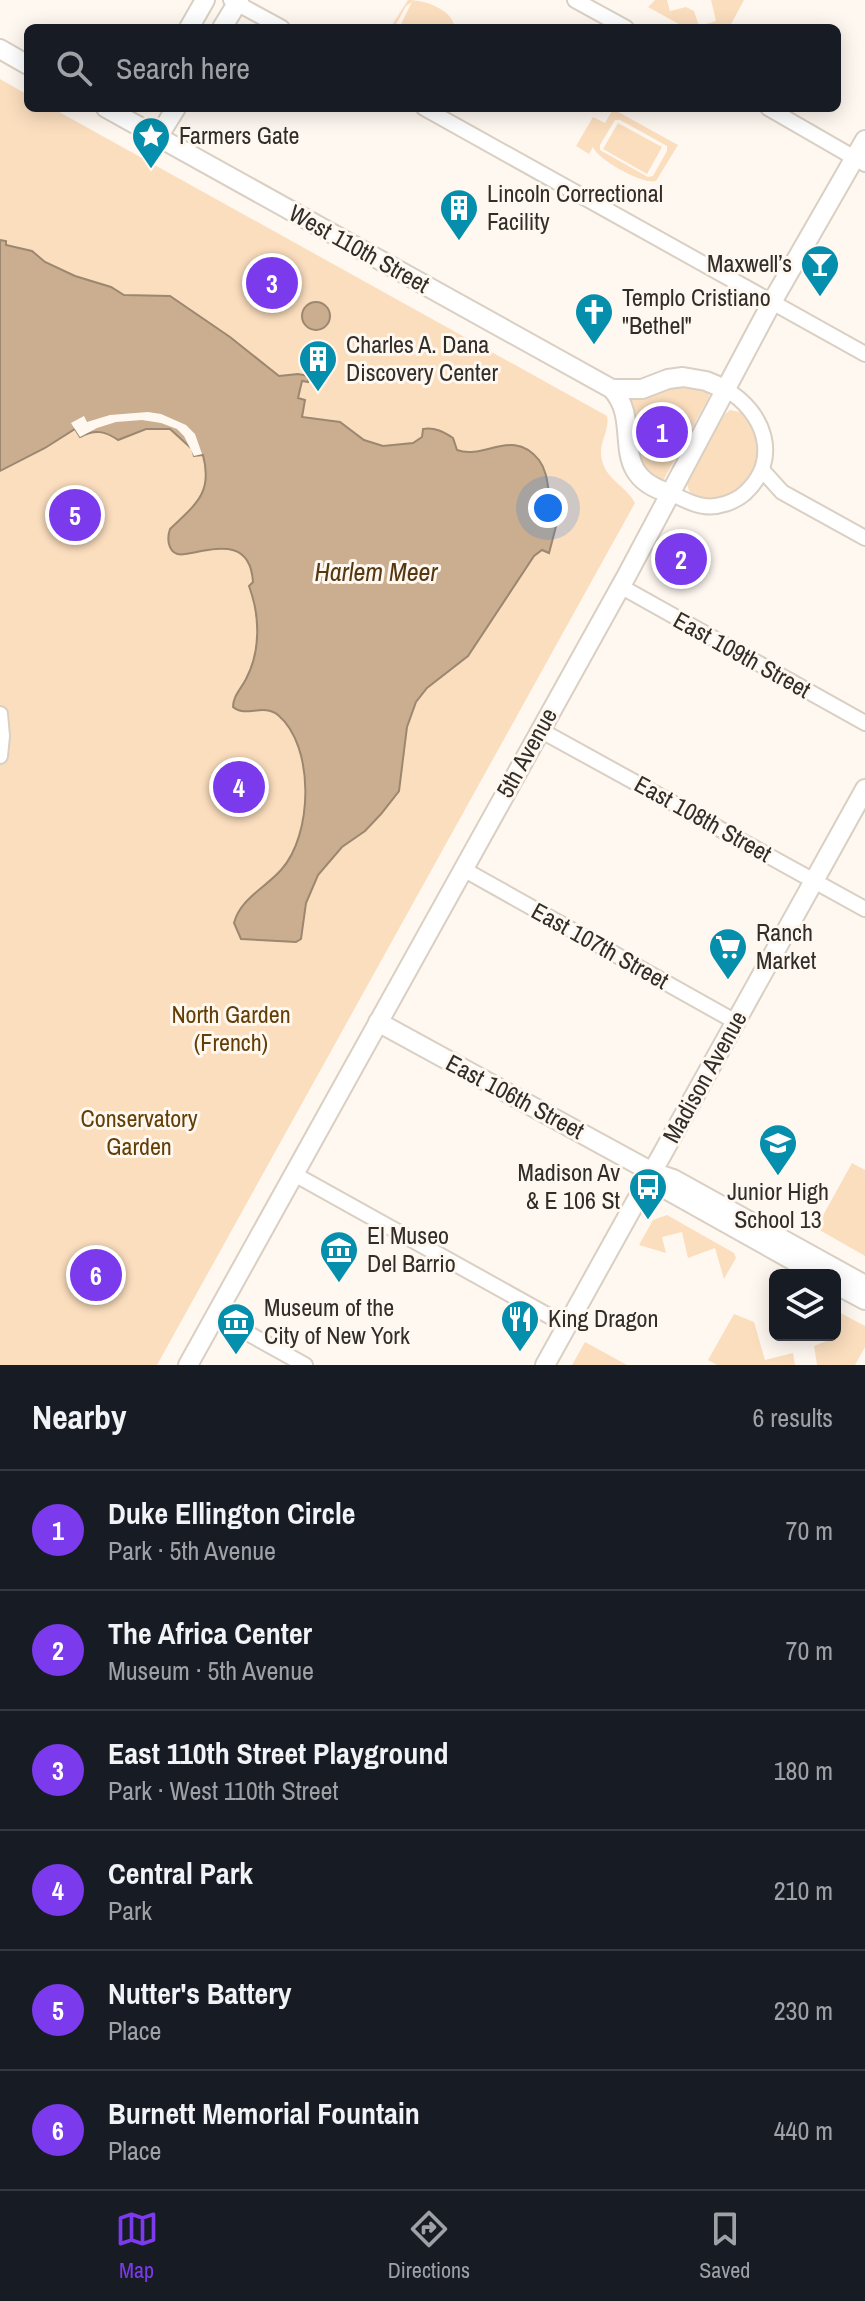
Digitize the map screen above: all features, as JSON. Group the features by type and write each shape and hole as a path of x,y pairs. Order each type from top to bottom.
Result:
{"main road":[{"path":"191,24 205,0"},
{"path":"224,24 236,1"},
{"path":"0,49 24,63"},
{"path":"158,137 174,112"},
{"name":"West 110th Street","path":"140,116 158,137 613,389"},
{"name":"5th Avenue","path":"188,1365 620,586 772,302 860,161 865,140"},
{"path":"613,389 642,389 683,377 706,381 725,389"},
{"path":"613,389 626,415 627,449 633,467 652,487 669,493"},
{"name":"Madison Avenue","path":"545,1365 865,789"},
{"name":"East 106th Street","path":"378,1022 865,1285"},
{"name":"East 106th Street","path":"652,1172 667,1190 808,1269"},
{"path":"841,1287 865,1300"}],"street":[{"path":"575,0 619,24"},
{"path":"236,1 275,24"},
{"path":"431,112 865,354"},
{"path":"775,112 860,161"},
{"path":"669,493 705,506 719,505 741,497 763,471 766,449 759,424 740,398 725,389"},
{"path":"763,471 782,492 865,538"},
{"name":"East 109th Street","path":"620,586 865,723"},
{"path":"0,714 0,756"},
{"name":"East 108th Street","path":"540,730 865,909"},
{"name":"East 107th Street","path":"463,869 736,1022"},
{"path":"294,1174 567,1326"},
{"path":"215,1315 305,1365"}],"green space":[{"path":"408,0 437,7 454,24 401,24 412,2 406,6 396,24 393,24"},
{"path":"655,0 667,0 670,11 686,7 694,11 698,24 679,24 648,7"},
{"path":"711,0 744,0 731,24 706,24 716,21"},
{"path":"0,79 24,93 24,112 59,112 607,416 601,450 603,463 610,476 635,503 157,1365 0,1365"},
{"path":"611,112 618,112 678,145 656,181 641,179 622,170 603,158 593,147 589,154 576,146 593,117 605,123","holes":["615,120 667,146 653,176 648,177 600,150"]},
{"path":"618,123 662,147 647,174 603,149"},
{"path":"686,386 709,393 709,397 664,479 658,481 638,456 633,437 635,414 629,400 662,388"},
{"path":"730,410 744,413 757,438 758,460 750,478 736,491 720,499 704,500 692,494 687,481 724,415"},
{"path":"852,1163 865,1170 865,1256 816,1228"},
{"path":"667,1215 734,1253 736,1258 724,1279 715,1248 688,1258 682,1232 662,1237 666,1253 639,1245 653,1220"},
{"path":"841,1313 865,1326 865,1347 855,1365 817,1365 814,1346 826,1341 841,1341"},
{"path":"734,1314 754,1322 765,1360 793,1353 795,1365 717,1365 708,1360"},
{"path":"585,1342 627,1365 572,1365"}],"water":[{"name":"Harlem Meer","path":"0,240 6,241 6,245 32,251 45,262 124,295 170,296 230,337 279,376 309,376 308,382 302,381 298,398 305,400 302,417 340,422 364,440 383,446 413,443 422,437 423,429 427,429 439,430 453,438 457,450 467,452 519,446 529,451 543,466 552,508 559,515 549,553 542,550 534,556 468,656 427,688 416,702 407,727 399,791 365,831 342,847 318,875 306,903 301,939 296,942 241,939 234,923 242,907 281,870 292,855 304,814 304,768 299,747 278,715 266,710 243,711 233,707 251,668 257,633 249,586 253,582 245,558 228,549 180,554 170,547 170,529 195,505 204,489 206,468 203,455 194,456 192,449 170,429 146,429 118,440 100,432 80,437 75,429 0,471"},
{"path":"316,302 326,306 330,316 326,326 316,330 306,326 302,316 306,306"}],"pier":[{"path":"148,412 186,425 195,434 202,454 194,456 177,429 161,423 142,420 116,422 80,437 71,423 84,416 87,422 110,415"}],"place":[{"name":"Farmers Gate","path":"151,170"},
{"name":"Lincoln Correctional Facility","path":"459,242"},
{"name":"East 110th Street Playground","path":"272,283"},
{"name":"Maxwell’s","path":"820,298"},
{"name":"Templo Cristiano \"Bethel\"","path":"594,346"},
{"name":"Charles A. Dana Discovery Center","path":"318,393"},
{"name":"Duke Ellington Circle","path":"662,432"},
{"name":"Nutter's Battery","path":"75,515"},
{"name":"The Africa Center","path":"681,559"},
{"name":"Central Park","path":"239,787"},
{"name":"Ranch Market","path":"728,981"},
{"name":"Junior High School 13","path":"778,1177"},
{"name":"Madison Av & E 106 St","path":"648,1221"},
{"name":"Burnett Memorial Fountain","path":"96,1275"},
{"name":"El Museo Del Barrio","path":"339,1284"},
{"name":"King Dragon","path":"520,1353"},
{"name":"Museum of the City of New York","path":"236,1356"}],"park label":[{"name":"North Garden (French)","path":"231,1029"},
{"name":"Conservatory Garden","path":"139,1133"}]}
